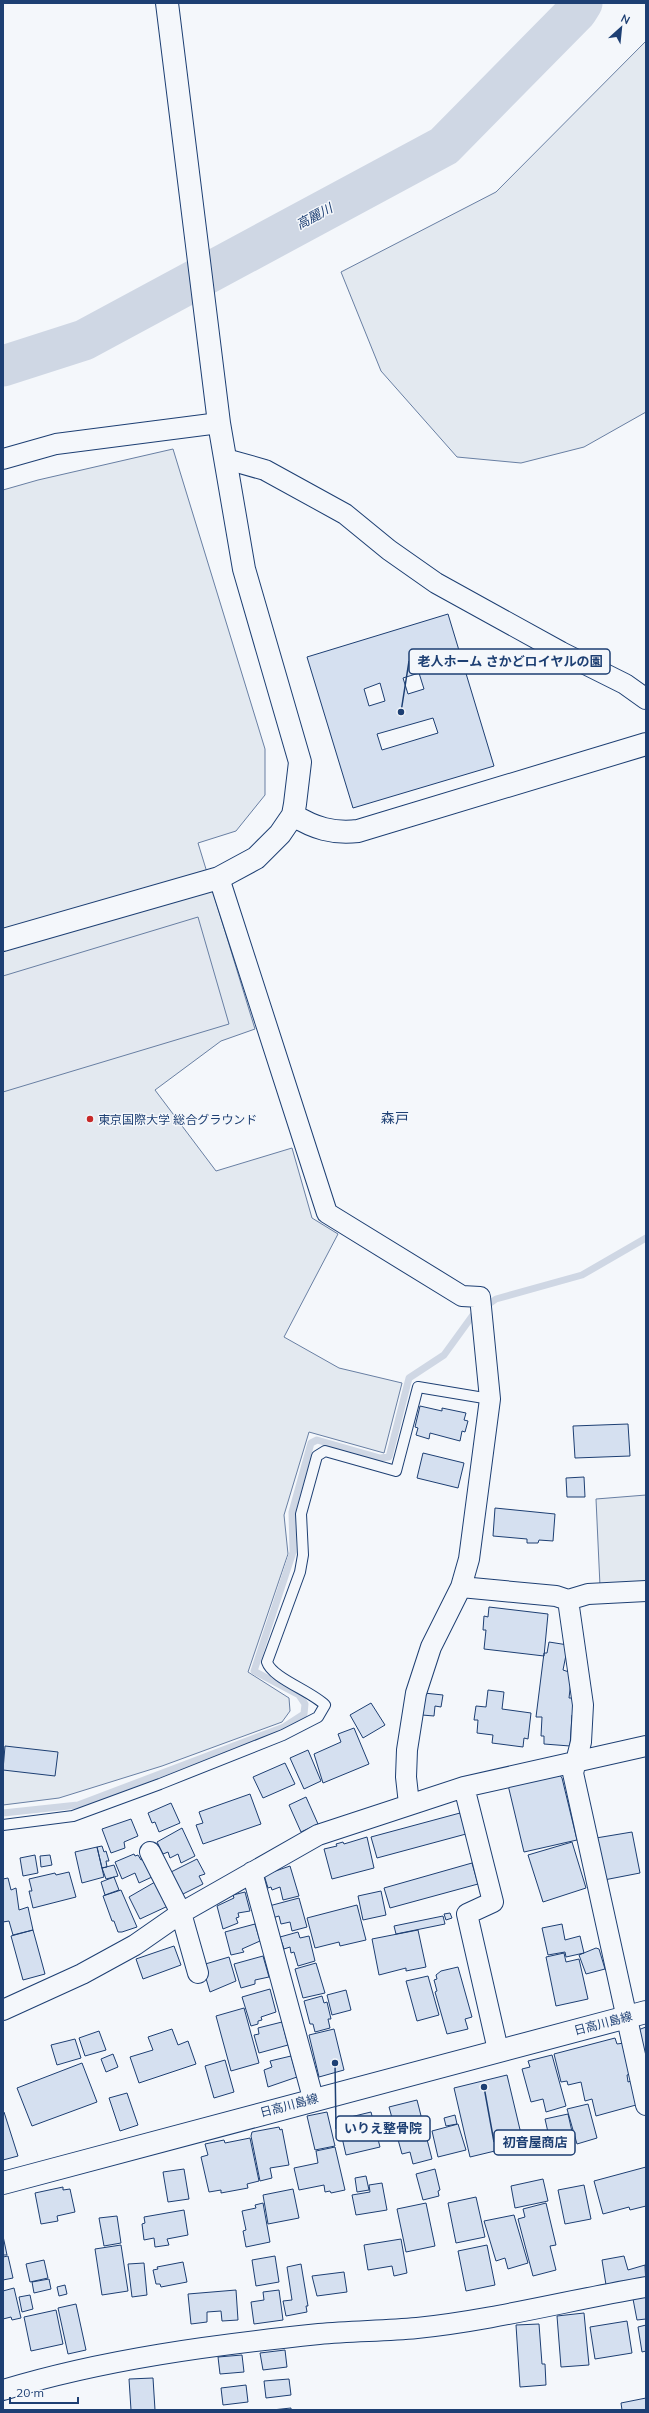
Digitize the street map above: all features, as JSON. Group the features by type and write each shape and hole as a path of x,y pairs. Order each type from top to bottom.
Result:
{"street":[{"path":"3,940 219,878 256,858 280,834 293,815 300,762 244,569 220,423 167,3"},
{"path":"3,459 56,444 220,423"},
{"path":"226,459 265,470 326,503 345,514 388,550 436,583 561,652 625,684 646,700"},
{"path":"293,815 312,826 324,830 346,832 358,830 646,744"},
{"path":"219,878 327,1213 462,1296 480,1297 490,1399 469,1559 461,1588 428,1654 416,1693 406,1750 406,1777 409,1804"},
{"path":"461,1588 556,1596 568,1600 588,1594 646,1591"},
{"path":"568,1600 583,1705 581,1742 573,1773 636,2014 646,2105"},
{"path":"3,2010 82,1974 135,1945 181,1913 318,1835 464,1787 646,1746"},
{"path":"464,1787 493,1902 467,1914 498,2050"},
{"path":"150,1852 181,1913 198,1973"},
{"path":"252,1872 313,2098"},
{"name":"日高川島線","path":"3,2182 313,2098 636,2014"},
{"path":"3,2390 116,2363 200,2348 320,2334 417,2328 515,2313 646,2287"}],"lane":[{"path":"3,1825 73,1816 283,1735 318,1717 325,1705 317,1696 272,1671 267,1662 300,1572 303,1555 301,1514 317,1456 325,1451 396,1471 418,1387 490,1399"}],"shaded area":[{"path":"646,41 646,412 584,447 521,463 457,457 381,371 341,272 496,192"},
{"name":"東京国際大学 総合グラウンド","path":"173,449 265,749 265,795 236,831 198,843 255,1029 221,1041 155,1090 216,1171 292,1148 312,1218 338,1234 284,1337 339,1368 402,1383 384,1453 309,1432 284,1515 288,1554 248,1672 289,1698 290,1711 282,1722 162,1766 59,1798 3,1805 3,490 38,480"},
{"path":"198,917 229,1024 3,1092 3,976"},
{"path":"646,1495 646,1583 600,1586 596,1499"}],"building":[{"path":"448,614 494,766 353,808 307,657","holes":["419,673 424,689 408,694 403,678","380,683 385,701 369,706 364,689","433,718 438,733 382,750 377,734"]},
{"path":"420,1406 442,1411 442,1408 466,1413 464,1420 468,1421 465,1432 462,1431 460,1441 430,1433 429,1439 416,1435 418,1428 415,1427"},
{"path":"628,1424 630,1456 575,1458 573,1426"},
{"path":"423,1453 464,1463 458,1488 417,1478"},
{"path":"584,1477 585,1497 567,1497 566,1478"},
{"path":"495,1508 555,1514 553,1541 539,1540 538,1543 527,1543 527,1539 493,1536"},
{"path":"489,1607 548,1614 544,1656 484,1649 486,1630 483,1630 484,1616 488,1617"},
{"path":"549,1642 568,1645 563,1670 572,1673 569,1698 574,1698 576,1715 572,1715 570,1746 544,1744 544,1736 541,1736 542,1717 536,1717 544,1653 547,1653"},
{"path":"488,1690 504,1692 502,1709 531,1713 528,1739 524,1738 523,1747 492,1743 493,1735 477,1733 478,1720 474,1720 476,1706 486,1707"},
{"path":"424,1693 443,1695 441,1707 435,1706 434,1716 422,1715"},
{"path":"371,1703 385,1725 363,1738 350,1715"},
{"path":"354,1728 369,1764 323,1783 314,1754 341,1742 338,1734"},
{"path":"5,1746 58,1752 55,1776 3,1770"},
{"path":"308,1750 321,1781 304,1789 290,1758"},
{"path":"285,1763 295,1784 263,1798 253,1777"},
{"path":"558,1773 562,1778 577,1840 524,1852 508,1785"},
{"path":"250,1794 261,1824 203,1844 196,1825 203,1823 199,1812"},
{"path":"306,1797 318,1824 301,1832 289,1805"},
{"path":"171,1803 180,1823 159,1832 155,1822 152,1823 148,1813"},
{"path":"460,1813 466,1834 377,1858 371,1837"},
{"path":"131,1819 138,1836 124,1842 125,1848 111,1853 102,1829"},
{"path":"182,1828 195,1856 181,1863 178,1854 170,1858 168,1852 163,1854 157,1842"},
{"path":"632,1832 640,1873 604,1880 596,1838"},
{"path":"367,1837 374,1868 332,1879 324,1849 337,1846 336,1844 343,1842 344,1844"},
{"path":"572,1842 586,1888 543,1902 528,1855"},
{"path":"102,1846 104,1852 106,1851 109,1861 106,1861 107,1867 102,1868 97,1847"},
{"path":"97,1847 104,1877 82,1883 75,1852"},
{"path":"134,1854 135,1856 138,1855 141,1860 143,1859 152,1877 139,1883 135,1873 122,1879 115,1862"},
{"path":"35,1855 38,1873 23,1876 20,1858"},
{"path":"50,1855 52,1865 41,1867 40,1856"},
{"path":"197,1859 205,1874 199,1876 203,1884 181,1895 169,1873"},
{"path":"472,1863 478,1884 390,1908 384,1888"},
{"path":"114,1865 118,1876 106,1879 102,1868"},
{"path":"290,1866 299,1896 283,1900 280,1887 272,1890 271,1887 268,1888 264,1875"},
{"path":"69,1872 76,1897 33,1908 29,1891 32,1891 29,1879 55,1873 56,1875"},
{"path":"114,1877 119,1890 105,1895 101,1882"},
{"path":"8,1878 11,1890 16,1888 19,1910 28,1907 33,1930 13,1935 9,1921 3,1922 3,1879"},
{"path":"155,1882 168,1906 140,1919 129,1897"},
{"path":"121,1890 137,1927 118,1932 114,1921 112,1921 103,1896"},
{"path":"381,1891 386,1915 363,1920 358,1896"},
{"path":"245,1892 250,1911 238,1913 239,1917 236,1918 238,1923 223,1929 217,1906 234,1898 233,1895"},
{"path":"299,1898 307,1927 292,1931 290,1922 281,1924 279,1916 272,1918 269,1906"},
{"path":"357,1905 366,1940 340,1946 339,1942 315,1948 307,1918"},
{"path":"450,1913 452,1918 446,1920 444,1914"},
{"path":"443,1916 445,1924 396,1934 394,1926"},
{"path":"255,1924 260,1941 242,1949 244,1952 231,1955 225,1932"},
{"path":"562,1924 565,1940 580,1936 584,1953 566,1957 565,1952 548,1955 542,1928"},
{"path":"33,1930 45,1974 23,1980 11,1936"},
{"path":"418,1930 426,1967 406,1971 406,1968 379,1975 372,1939"},
{"path":"298,1932 300,1938 309,1936 315,1961 298,1966 294,1952 291,1953 290,1947 284,1949 280,1937"},
{"path":"174,1946 181,1965 143,1979 136,1959"},
{"path":"596,1948 599,1949 605,1969 586,1974 579,1955"},
{"path":"564,1953 566,1962 579,1959 588,1999 556,2006 546,1957"},
{"path":"263,1956 269,1977 255,1980 255,1984 241,1988 234,1964"},
{"path":"229,1957 236,1981 210,1992 202,1965"},
{"path":"316,1963 325,1993 303,1998 295,1969"},
{"path":"458,1967 472,2017 465,2019 468,2029 447,2034 435,1992 437,1991 434,1980 437,1979 436,1975 441,1971"},
{"path":"428,1976 439,2015 417,2021 406,1981"},
{"path":"270,1989 276,2012 261,2017 262,2020 258,2021 258,2024 251,2026 242,1997"},
{"path":"346,1990 351,2010 332,2015 327,1995"},
{"path":"322,1996 324,2003 327,2002 331,2019 328,2019 330,2028 315,2032 313,2024 310,2024 304,2001"},
{"path":"244,2008 259,2063 231,2071 216,2016"},
{"path":"282,2022 288,2045 259,2053 254,2035 259,2034 258,2028"},
{"path":"646,2027 646,2050 644,2050 638,2030"},
{"path":"172,2029 178,2045 188,2041 196,2064 139,2083 130,2057 153,2050 148,2037"},
{"path":"334,2029 344,2070 319,2077 309,2035"},
{"path":"99,2031 106,2050 85,2056 79,2038"},
{"path":"615,2038 617,2044 624,2043 630,2074 627,2075 628,2082 631,2081 636,2105 596,2116 592,2099 585,2101 581,2082 568,2085 567,2081 561,2082 554,2054"},
{"path":"75,2039 81,2058 57,2065 51,2045"},
{"path":"113,2054 118,2067 106,2072 101,2059"},
{"path":"552,2055 566,2106 546,2112 543,2099 531,2102 522,2069 530,2067 528,2061"},
{"path":"291,2056 297,2077 268,2087 264,2070 272,2067 270,2061"},
{"path":"225,2060 234,2092 214,2098 205,2066"},
{"path":"82,2063 97,2102 32,2126 17,2088"},
{"path":"507,2075 522,2138 498,2144 499,2150 470,2157 454,2088"},
{"path":"127,2093 138,2125 120,2131 109,2098"},
{"path":"417,2100 432,2159 413,2164 410,2152 402,2154 389,2107"},
{"path":"588,2104 597,2138 577,2144 567,2109"},
{"path":"4,2112 18,2156 3,2160 3,2113"},
{"path":"327,2112 335,2146 315,2150 307,2116"},
{"path":"371,2112 380,2147 346,2155 338,2120"},
{"path":"568,2114 573,2136 550,2141 545,2119"},
{"path":"455,2115 457,2124 446,2126 444,2118"},
{"path":"458,2124 466,2150 438,2157 432,2131"},
{"path":"279,2127 280,2130 282,2129 289,2165 270,2168 272,2178 260,2181 251,2136 252,2132"},
{"path":"250,2138 259,2181 247,2184 248,2188 221,2193 221,2190 209,2192 201,2157 208,2155 205,2144 224,2140 225,2143"},
{"path":"335,2147 345,2190 331,2193 330,2191 325,2192 324,2185 299,2190 294,2168 318,2163 316,2151"},
{"path":"646,2167 646,2206 630,2210 629,2207 603,2214 594,2181"},
{"path":"184,2169 189,2199 168,2202 163,2172"},
{"path":"435,2169 440,2190 438,2191 439,2196 423,2200 416,2174"},
{"path":"366,2176 369,2190 357,2192 355,2178"},
{"path":"543,2179 548,2201 515,2208 511,2186"},
{"path":"382,2183 387,2210 356,2215 352,2195 370,2192 369,2185"},
{"path":"584,2185 591,2219 565,2224 558,2190"},
{"path":"63,2187 63,2190 70,2189 75,2212 57,2216 58,2221 41,2224 35,2193"},
{"path":"293,2189 299,2218 268,2224 263,2195"},
{"path":"476,2197 485,2237 456,2243 448,2203"},
{"path":"263,2203 270,2242 246,2247 243,2231 246,2230 242,2211 256,2208 255,2205"},
{"path":"426,2203 435,2246 406,2252 397,2209"},
{"path":"546,2203 556,2245 550,2246 556,2270 533,2276 518,2219 525,2217 523,2209"},
{"path":"184,2210 188,2235 167,2239 169,2245 155,2247 154,2238 144,2240 142,2224 145,2223 144,2217"},
{"path":"514,2215 528,2263 508,2269 505,2258 496,2261 484,2221"},
{"path":"117,2216 121,2243 104,2246 99,2218"},
{"path":"3,2236 7,2255 3,2255"},
{"path":"401,2239 407,2273 394,2276 392,2266 368,2270 364,2245"},
{"path":"121,2245 128,2291 102,2295 95,2249"},
{"path":"487,2245 495,2285 466,2291 458,2251"},
{"path":"8,2256 13,2278 3,2280 3,2257"},
{"path":"275,2256 279,2282 256,2286 252,2260"},
{"path":"624,2256 628,2270 645,2265 646,2285 607,2291 602,2260"},
{"path":"44,2260 48,2278 30,2282 26,2264"},
{"path":"183,2262 187,2282 161,2287 160,2284 156,2284 153,2270 158,2269 157,2267"},
{"path":"144,2263 147,2295 132,2297 128,2264"},
{"path":"301,2264 308,2306 306,2306 307,2312 286,2316 283,2301 292,2300 287,2267"},
{"path":"344,2272 347,2292 317,2296 312,2276"},
{"path":"49,2279 51,2289 34,2293 32,2282"},
{"path":"65,2285 67,2294 59,2296 57,2287"},
{"path":"14,2288 21,2318 12,2320 11,2317 3,2319 3,2291"},
{"path":"236,2290 238,2320 222,2321 221,2311 207,2312 207,2322 191,2324 188,2294"},
{"path":"279,2290 283,2320 254,2324 251,2302 264,2300 263,2292"},
{"path":"30,2295 33,2309 22,2312 19,2297"},
{"path":"646,2297 646,2319 637,2320 633,2299"},
{"path":"76,2304 86,2350 68,2354 58,2308"},
{"path":"56,2310 63,2344 31,2351 24,2317"},
{"path":"584,2313 589,2365 561,2367 557,2316"},
{"path":"627,2321 632,2353 595,2359 590,2327"},
{"path":"539,2324 542,2364 545,2364 546,2385 520,2387 516,2325"},
{"path":"646,2325 646,2351 642,2352 638,2327"},
{"path":"285,2350 287,2367 263,2370 260,2353"},
{"path":"242,2355 244,2372 220,2374 218,2357"},
{"path":"153,2378 155,2410 131,2410 129,2379"},
{"path":"289,2379 291,2395 266,2398 264,2381"},
{"path":"246,2385 248,2402 223,2405 221,2388"},
{"path":"646,2398 646,2410 622,2410 621,2403"},
{"path":"291,2408 291,2410 272,2410"}],"waterway":[{"name":"高麗川","path":"3,366 84,340 444,146 577,11 582,3"},
{"path":"3,1813 78,1805 284,1727 304,1714 305,1704 299,1695 254,1671 293,1552 292,1512 311,1443 317,1440 380,1458 389,1457 409,1378 444,1355 473,1315 496,1299 582,1275 646,1238"}],"place":[{"name":"老人ホーム さかどロイヤルの園","path":"401,712"},
{"name":"東京国際大学 総合グラウンド","path":"90,1119"},
{"name":"いりえ整骨院","path":"335,2063"},
{"name":"初音屋商店","path":"484,2087"}],"district":[{"name":"森戸","path":"395,1118"}]}
